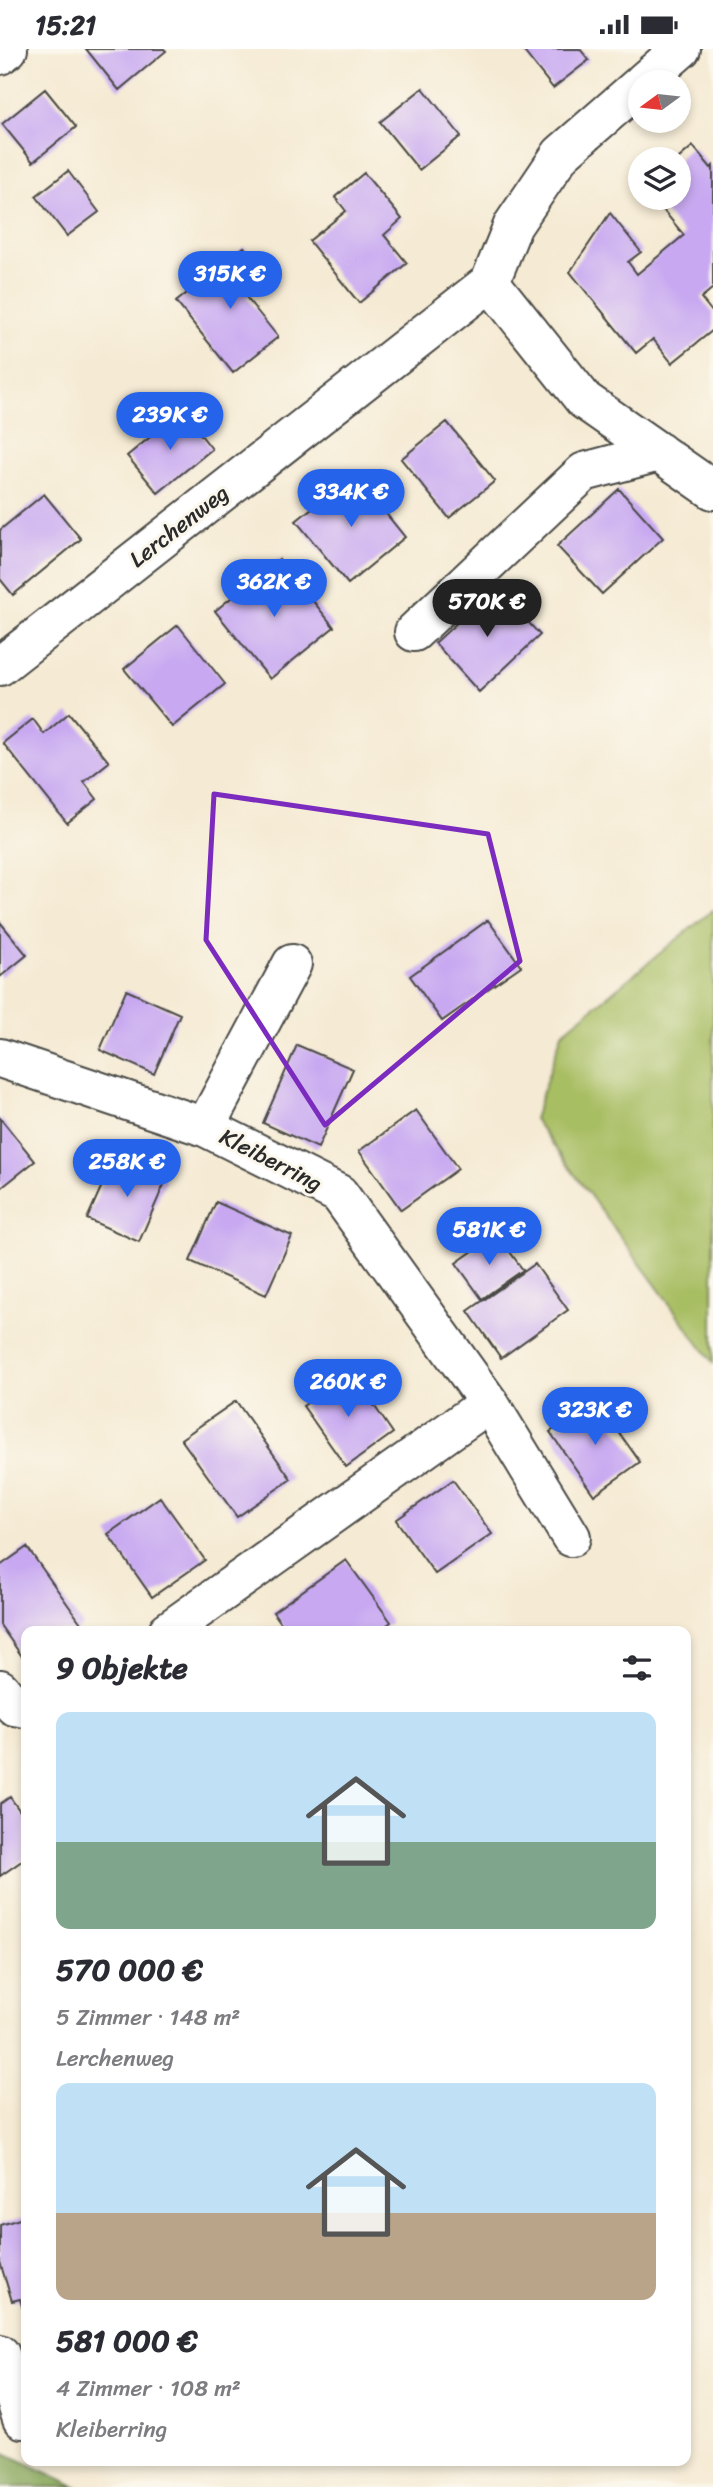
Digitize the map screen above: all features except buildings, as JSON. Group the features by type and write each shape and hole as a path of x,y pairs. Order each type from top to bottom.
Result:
{"street":[{"path":"0,55 8,49"},
{"name":"Lerchenweg","path":"657,70 681,49"},
{"name":"Lerchenweg","path":"0,666 490,282 513,225 561,154 628,95"},
{"path":"490,282 584,401 713,489"},
{"path":"414,632 584,472 659,452"},
{"path":"205,1127 292,964"},
{"name":"Kleiberring","path":"0,1058 205,1127 339,1194 489,1403 572,1537"},
{"path":"175,1626 489,1403"},
{"path":"0,1689 14,1706 21,1707"},
{"path":"0,2354 21,2416"}],"highlighted area":[{"path":"214,794 488,834 520,961 325,1125 206,940"}],"green space":[{"path":"713,910 713,1363 534,1119 562,1033"},
{"path":"0,2451 21,2461 21,2466 32,2466 78,2487 0,2487"}]}
